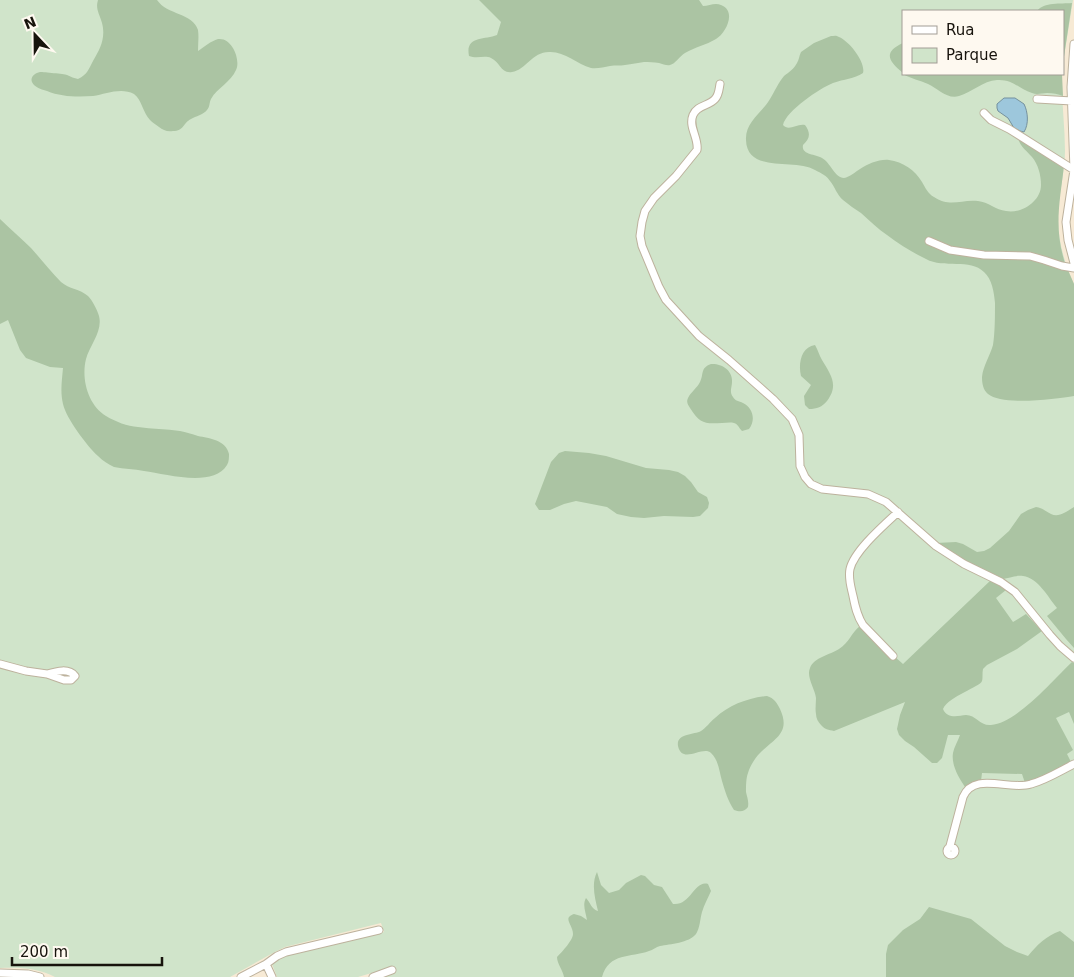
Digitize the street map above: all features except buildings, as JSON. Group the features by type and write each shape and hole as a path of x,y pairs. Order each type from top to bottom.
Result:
{"street":[{"path":"1074,44 1071,87 1074,170 1066,222 1074,263"},
{"path":"720,84 716,98 699,108 692,117 692,129 698,150 654,198 643,217 640,236 642,246 662,294 708,344 773,399 792,419 799,435 800,466 808,481 822,489 868,494 886,502 936,546 957,560 1001,582 1015,592 1050,635 1074,658"},
{"path":"1037,99 1072,101"},
{"path":"984,113 990,120 1009,129 1074,170"},
{"path":"930,241 950,250 989,255 1030,256 1057,265 1074,268"},
{"path":"893,656 859,619 850,580 850,569 855,557 898,512"},
{"path":"0,664 47,674"},
{"path":"950,846 963,798 969,788 983,783 1030,785 1074,764"},
{"path":"240,977 291,950 379,930"},
{"path":"266,964 272,977"},
{"path":"373,977 392,970"},
{"path":"0,973 40,977"}],"green space":[{"path":"0,0 1073,0 1064,57 1064,10 902,10 902,75 1062,75 1065,151 1058,209 1058,226 1062,251 1074,284 1074,977 384,977 394,973 392,967 358,977 277,977 272,964 281,957 384,932 381,923 285,947 230,977 55,977 29,969 0,968 0,666 47,675 59,681 78,675 40,670 0,661"},
{"path":"98,0 157,0 167,9 191,20 195,24 198,30 198,51 218,39 223,39 231,45 236,55 236,70 210,100 209,108 205,112 188,121 177,131 167,131 150,120 137,97 129,92 119,91 93,96 70,96 40,89 32,83 32,77 40,72 65,75 78,79 87,72 103,38 102,23 97,9"},
{"path":"479,0 699,0 703,6 721,5 726,8 729,17 726,27 720,36 685,53 670,65 644,62 591,68 555,52 549,52 538,55 517,71 508,72 503,70 491,58 469,56 470,45 477,40 497,35 501,22"},
{"path":"1072,3 1064,56 1064,10 1038,10 1044,6"},
{"path":"831,36 838,36 852,47 862,63 863,73 833,83 812,95 790,113 783,125 790,128 805,125 809,136 803,145 804,151 825,160 835,173 841,177 848,177 874,162 889,160 912,170 930,194 940,200 951,203 978,201 1002,210 1012,211 1030,205 1038,196 1041,185 1036,163 1021,144 1018,135 1064,165 1059,203 1059,228 1062,253 1066,266 1034,256 969,251 953,248 930,239 927,243 966,255 1030,258 1067,268 1074,284 1074,396 1017,401 995,398 988,394 983,386 982,377 993,345 995,303 991,282 987,275 972,265 933,262 901,245 843,200 829,179 822,173 806,167 763,161 754,157 748,151 746,134 748,128 767,104 784,76 796,65 801,52 814,43"},
{"path":"902,44 902,72 894,65 890,57 890,53"},
{"path":"905,75 1062,75 1063,96 1051,93 1034,94 1007,81 997,80 987,82 955,97"},
{"path":"0,219 31,248 61,282 85,294 96,308 100,322 96,338 86,359 84,375 90,398 100,411 106,416 126,425 182,431 221,443 227,449 229,460 228,464 220,472 211,476 188,478 114,467 88,446 72,424 63,404 61,390 63,368 50,367 26,358 20,350 8,320 0,324"},
{"path":"815,345 831,375 833,390 825,403 814,409 809,409 805,405 804,396 811,385 801,376 800,361 806,349"},
{"path":"711,364 726,368 731,374 732,395 735,399 746,405 752,414 753,418 749,429 742,431 737,424 732,423 703,422 689,406 688,398 700,382 704,369"},
{"path":"565,451 606,456 646,468 678,472 691,482 698,492 707,497 708,508 700,516 644,518 617,514 607,507 576,501 550,510 539,510 535,504 551,462 559,453"},
{"path":"1036,507 1057,515 1063,514 1074,507 1074,648 1047,616 1057,608 1033,580 1020,576 1003,579 954,556 936,543 956,542 977,552 984,551 1009,531 1021,514"},
{"path":"991,580 1006,590 996,598 1013,622 1026,614 1042,631 1017,649 987,665 983,669 982,681 980,683 951,700 943,709 950,716 969,715 987,725 1001,722 1012,717 1034,700 1072,662 1074,663 1074,724 1069,712 1056,718 1073,750 1067,754 1071,762 1042,778 1025,783 1022,774 982,773 981,781 965,787 953,762 954,748 960,735 948,735 942,758 937,763 932,763 899,735 897,729 905,702 834,731 820,724 816,717 816,698 809,675 810,668 815,661 842,647 860,626 903,664"},
{"path":"767,696 775,701 780,709 784,724 776,739 753,762 746,780 748,807 743,811 736,811 728,800 714,756 707,751 684,754 680,751 678,742 683,737 701,731 720,713 733,706 746,700"},
{"path":"597,872 601,885 609,893 619,890 626,883 641,875 645,876 654,885 662,887 673,904 679,904 699,886 708,884 711,891 703,909 696,934 684,941 621,957 610,963 602,977 564,977 557,957 573,937 573,931 568,920 574,914 587,920 584,906 586,898 593,908 598,911 594,886"},
{"path":"929,907 971,919 1005,946 1028,956 1042,941 1060,931 1074,942 1074,977 886,977 888,945 903,930 920,919"}],"water":[{"path":"1004,98 1015,98 1024,104 1027,125 1024,132 1014,128 1008,118 998,111 997,104"}]}
